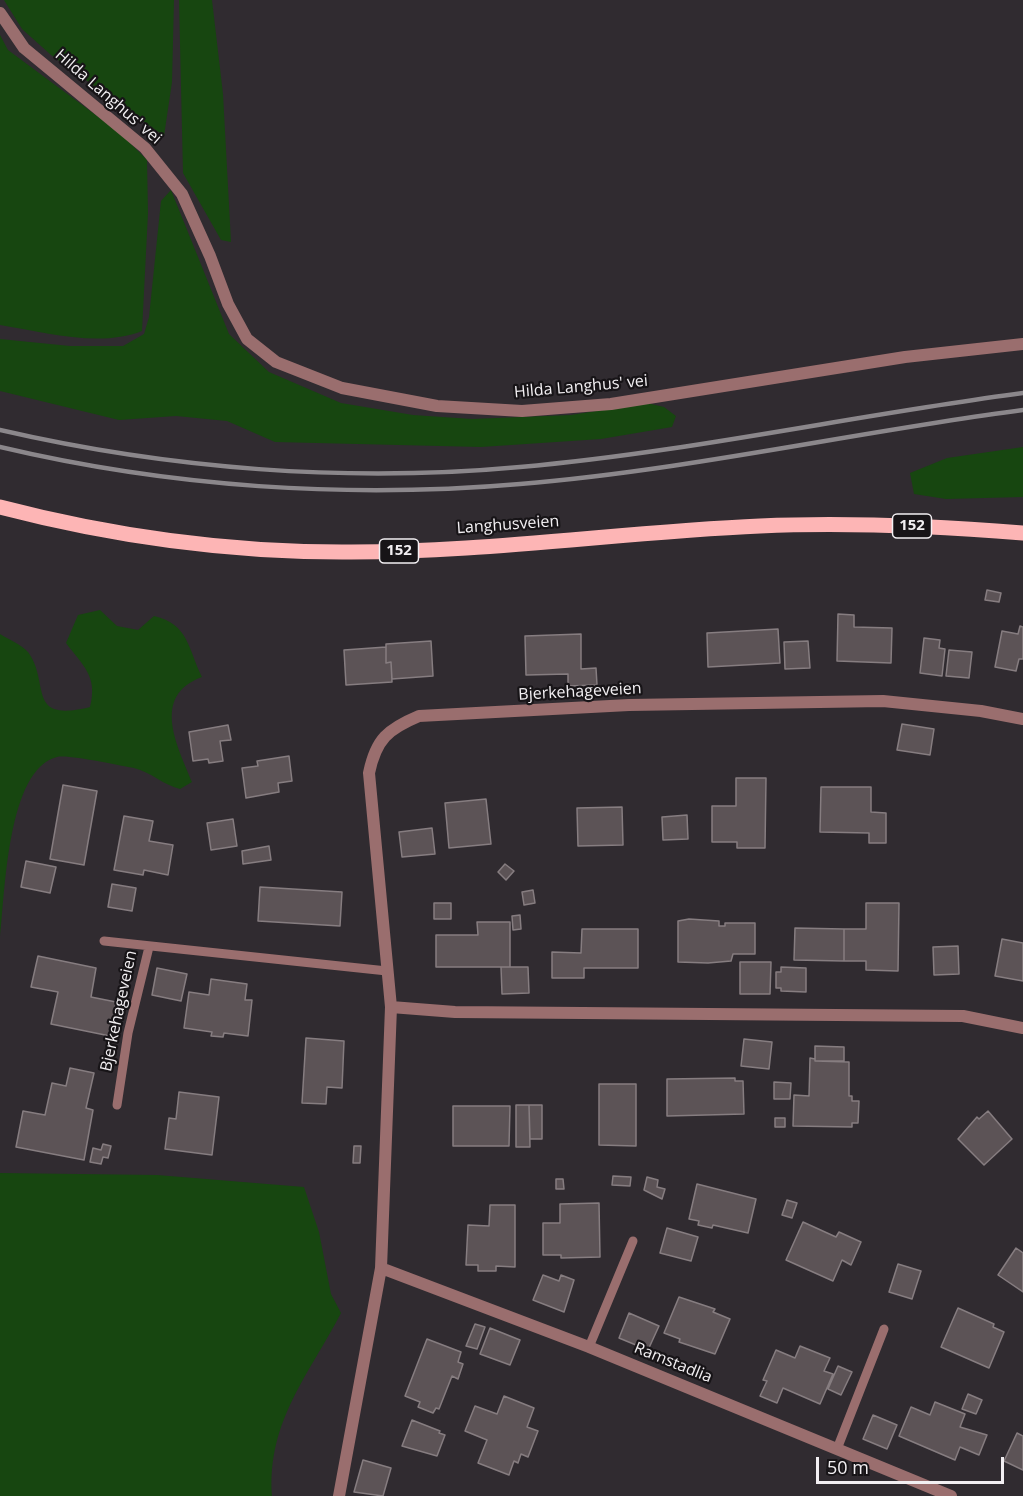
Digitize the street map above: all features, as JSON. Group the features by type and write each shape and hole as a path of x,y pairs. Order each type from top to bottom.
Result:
{"main road":[{"name":"Langhusveien","path":"0,507 94,528 154,538 232,548 300,552 405,550 801,524 871,524 1023,533"}],"street":[{"name":"Hilda Langhus' vei","path":"0,13 24,48 146,148 182,194 210,256 228,304 247,339 276,362 342,388 437,406 522,411 611,404 906,357 1023,344"},
{"name":"Bjerkehageveien","path":"381,1268 390,1007 369,772 372,756 381,740 393,727 419,716 629,705 883,701 981,711 1023,719"},
{"path":"390,1007 456,1012 963,1016 1023,1028"},
{"path":"339,1496 381,1268"},
{"name":"Ramstadlia","path":"381,1268 590,1347 951,1496"}],"lane":[{"path":"104,940 149,946"},
{"name":"Bjerkehageveien","path":"117,1105 128,1033 149,946 387,971"},
{"path":"590,1347 633,1241"},
{"path":"837,1449 884,1329"}],"green space":[{"path":"4,0 174,0 172,82 164,136 51,55 22,29"},
{"path":"179,0 212,0 223,94 231,242 221,240 183,173"},
{"path":"0,35 8,50 120,133 147,160 148,213 142,331 126,336 90,338 0,325"},
{"path":"171,190 229,334 269,372 341,403 413,415 472,419 571,415 647,403 664,407 676,416 672,427 601,439 481,447 275,442 227,421 176,416 119,420 0,391 0,339 70,346 123,346 144,334 149,317 161,201"},
{"path":"1023,447 1023,497 946,499 914,494 910,473 947,458"},
{"path":"100,610 117,626 138,630 154,616 166,620 181,631 186,639 202,677 186,686 177,696 172,709 172,724 180,754 192,782 180,789 134,768 72,757 57,757 40,766 28,784 18,808 7,864 0,937 0,634 28,652 35,664 43,697 48,705 56,710 70,711 90,707 92,687 90,679 83,665 66,643 78,615"},
{"path":"0,1173 157,1175 304,1187 319,1232 331,1294 341,1313 304,1378 283,1421 272,1469 272,1496 0,1496"}],"building":[{"path":"987,590 1001,593 999,602 985,600"},
{"path":"838,614 854,615 854,627 892,628 891,663 837,661"},
{"path":"1020,626 1023,627 1023,659 1019,659 1016,671 995,667 1002,631 1018,634"},
{"path":"778,629 780,663 708,667 707,633"},
{"path":"581,634 581,669 596,668 597,685 568,686 568,674 526,675 525,636"},
{"path":"924,638 940,640 939,648 945,649 942,676 920,673"},
{"path":"431,641 433,676 392,679 391,662 386,663 386,644"},
{"path":"808,641 810,668 785,669 784,642"},
{"path":"386,647 386,663 391,662 392,682 346,685 344,650"},
{"path":"949,650 972,652 969,678 946,676"},
{"path":"902,724 934,729 930,755 897,750"},
{"path":"228,725 231,740 220,741 223,761 209,763 208,759 193,761 189,732"},
{"path":"289,756 292,781 278,783 279,792 246,798 242,768 258,766 257,761"},
{"path":"736,778 766,778 765,848 737,848 737,842 712,842 712,806 736,806"},
{"path":"63,785 97,791 84,865 50,859"},
{"path":"821,787 871,787 871,812 886,813 886,843 869,843 869,833 820,832"},
{"path":"486,799 491,844 449,848 445,803"},
{"path":"622,807 623,845 578,846 577,808"},
{"path":"687,815 688,839 663,840 662,817"},
{"path":"124,816 153,821 149,841 173,845 168,875 144,870 143,875 114,870"},
{"path":"233,819 237,846 211,850 207,823"},
{"path":"432,828 435,854 402,857 399,832"},
{"path":"269,846 271,860 243,864 242,851"},
{"path":"26,861 56,867 50,893 21,887"},
{"path":"505,864 514,871 506,880 498,872"},
{"path":"112,884 136,888 132,911 108,907"},
{"path":"260,887 342,892 340,926 258,921"},
{"path":"533,890 535,903 524,905 522,892"},
{"path":"434,903 451,903 451,919 434,919"},
{"path":"866,903 899,903 898,971 866,970 866,961 844,961 844,929 866,929"},
{"path":"520,915 521,929 513,930 512,916"},
{"path":"689,919 719,921 719,926 725,926 725,923 755,923 755,954 733,954 731,961 678,962 678,921"},
{"path":"477,922 510,922 510,967 436,967 436,935 478,935"},
{"path":"795,928 844,929 844,961 794,960"},
{"path":"582,929 638,929 638,968 584,968 584,978 552,978 552,952 581,953"},
{"path":"1002,939 1023,943 1023,981 995,976"},
{"path":"958,946 959,974 934,975 933,947"},
{"path":"38,956 96,968 91,997 116,1002 110,1036 51,1024 58,992 31,987"},
{"path":"740,962 771,962 770,994 740,994"},
{"path":"501,967 528,967 529,993 502,994"},
{"path":"781,967 806,968 806,992 781,991 781,988 776,988 776,972 781,972"},
{"path":"157,968 187,974 181,1001 152,995"},
{"path":"211,979 247,984 245,1000 252,1000 248,1036 224,1033 223,1037 211,1036 212,1032 184,1028 189,992 209,995"},
{"path":"306,1038 344,1041 342,1088 327,1087 326,1104 302,1103"},
{"path":"744,1039 772,1042 769,1069 741,1066"},
{"path":"815,1046 844,1047 844,1061 815,1061"},
{"path":"810,1058 815,1061 849,1062 849,1096 852,1096 852,1101 859,1101 858,1123 852,1123 852,1127 793,1126 794,1095 809,1096"},
{"path":"70,1068 94,1073 86,1108 93,1110 84,1160 16,1147 23,1111 45,1115 52,1083 66,1086"},
{"path":"735,1078 735,1081 743,1081 744,1114 667,1116 667,1079"},
{"path":"774,1082 791,1083 790,1099 774,1099"},
{"path":"599,1084 636,1084 636,1146 599,1145"},
{"path":"179,1092 219,1097 212,1155 165,1149 169,1118 176,1119"},
{"path":"516,1105 529,1105 530,1147 516,1147"},
{"path":"529,1105 542,1105 542,1139 530,1139"},
{"path":"453,1106 510,1106 509,1146 453,1146"},
{"path":"988,1111 1012,1139 984,1165 958,1139 977,1117 979,1119"},
{"path":"775,1118 785,1118 785,1127 775,1127"},
{"path":"103,1144 111,1146 108,1158 103,1157 101,1164 90,1162 93,1148 101,1150"},
{"path":"354,1146 361,1146 360,1163 353,1163"},
{"path":"613,1176 631,1177 630,1186 612,1185"},
{"path":"647,1177 658,1180 657,1187 665,1189 662,1199 644,1190"},
{"path":"556,1179 563,1179 564,1189 556,1189"},
{"path":"697,1184 756,1199 748,1233 713,1225 712,1228 698,1225 699,1221 689,1219"},
{"path":"787,1200 797,1203 792,1218 782,1215"},
{"path":"599,1203 600,1257 561,1258 561,1255 543,1255 543,1223 560,1223 560,1204"},
{"path":"490,1205 515,1205 515,1267 496,1266 496,1271 478,1271 478,1265 466,1265 468,1225 489,1226"},
{"path":"803,1222 836,1237 839,1232 861,1242 851,1265 842,1260 833,1281 786,1260"},
{"path":"667,1228 698,1237 691,1261 660,1253"},
{"path":"1016,1248 1023,1253 1023,1292 998,1275"},
{"path":"898,1264 921,1271 912,1299 889,1292"},
{"path":"543,1275 559,1281 561,1275 574,1280 564,1312 533,1300"},
{"path":"679,1297 715,1309 713,1312 730,1319 715,1354 679,1342 680,1339 664,1333"},
{"path":"958,1308 994,1324 993,1327 1004,1332 989,1368 941,1347"},
{"path":"629,1313 659,1326 648,1350 619,1338"},
{"path":"475,1324 485,1327 477,1349 466,1346"},
{"path":"490,1328 520,1340 510,1365 480,1354"},
{"path":"427,1339 461,1352 458,1362 463,1364 458,1379 452,1376 439,1409 436,1408 433,1413 418,1407 420,1402 405,1396"},
{"path":"800,1346 830,1358 824,1371 833,1374 820,1404 783,1388 777,1403 760,1396 767,1381 763,1380 776,1350 795,1358"},
{"path":"838,1366 852,1372 841,1395 828,1389"},
{"path":"968,1394 982,1400 976,1414 962,1409"},
{"path":"504,1396 534,1408 527,1427 538,1431 528,1457 521,1454 518,1463 514,1461 509,1475 478,1463 487,1440 465,1431 475,1406 497,1414"},
{"path":"935,1402 965,1414 960,1427 987,1435 979,1455 960,1447 955,1460 899,1436 911,1407 930,1415"},
{"path":"873,1415 897,1425 887,1449 863,1439"},
{"path":"412,1420 445,1435 437,1456 402,1446"},
{"path":"1017,1433 1023,1436 1023,1470 1004,1461"},
{"path":"363,1460 391,1468 383,1496 354,1492"}],"railway":[{"path":"0,430 128,454 193,463 324,473 455,472 646,452 1023,393"},
{"path":"0,447 128,472 259,486 390,490 455,488 520,484 646,470 1023,410"}]}
